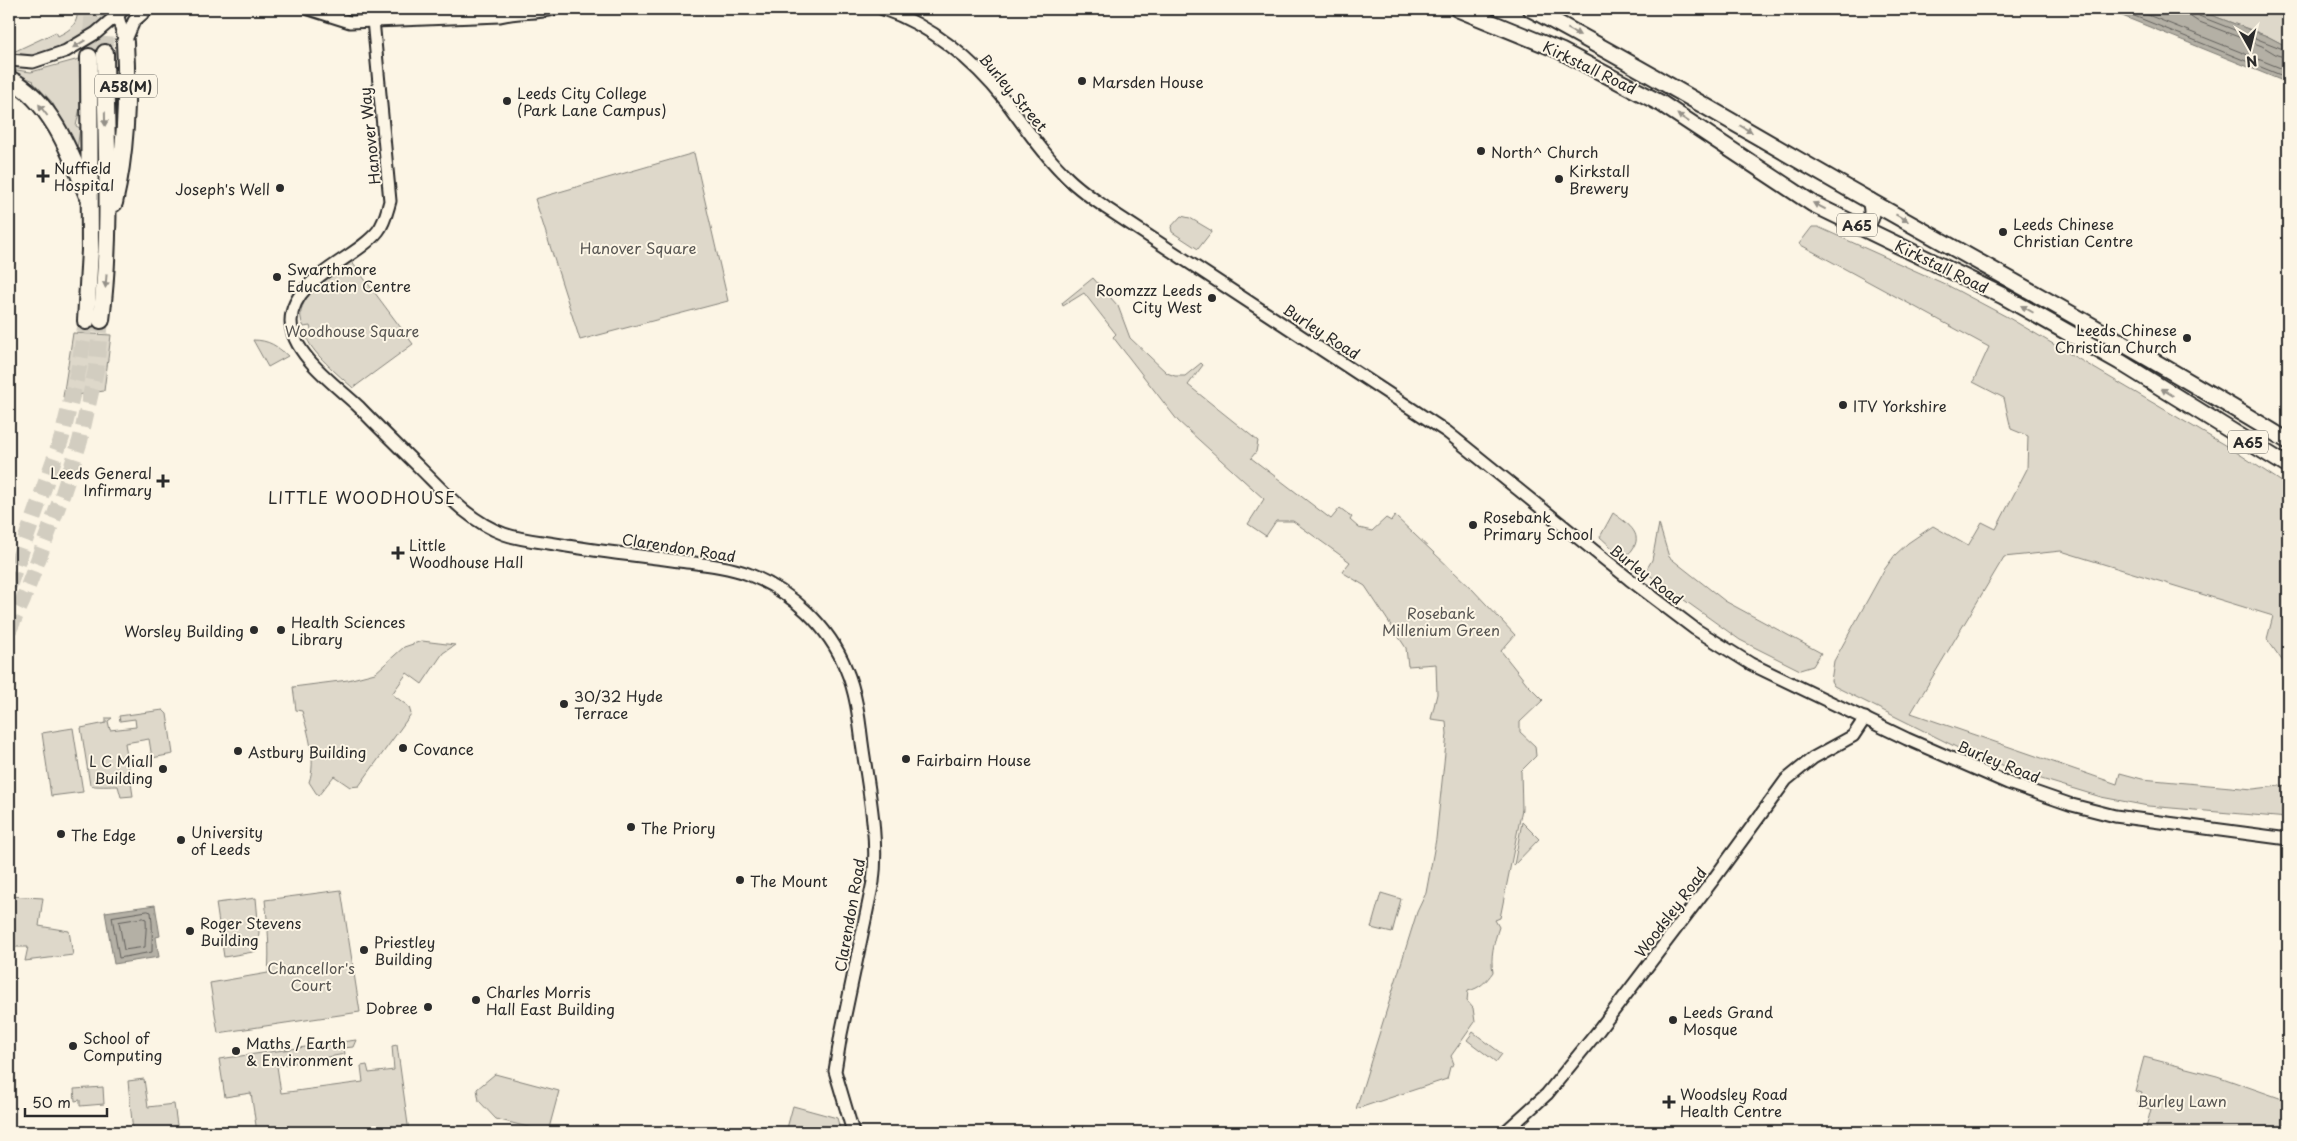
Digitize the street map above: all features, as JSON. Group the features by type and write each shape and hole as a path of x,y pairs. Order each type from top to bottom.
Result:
{"highway":[{"name":"A58(M)","path":"107,230 117,191 124,130 126,88 125,42"},
{"name":"A58(M)","path":"88,57 90,250 93,320 106,278 105,53"},
{"name":"A58(M)","path":"9,79 31,96 47,115 67,150 90,203"}],"main road":[{"name":"Kirkstall Road","path":"1458,9 1552,47 1624,83 1662,104 1814,204 2011,300 2120,362 2288,466"},
{"name":"Kirkstall Road","path":"1531,9 1624,58 1870,201 2220,399 2288,441"},
{"path":"1758,166 1754,156 1755,149 1773,144"},
{"path":"1864,228 1870,221 1874,211 1870,201"}],"street":[{"path":"125,42 134,20 148,9"},
{"path":"309,9 350,22 500,16 511,10 539,13 554,9"},
{"name":"Hanover Way","path":"292,329 292,311 301,294 310,284 358,250 378,232 387,214 390,201 372,9"},
{"name":"Burley Street","path":"884,9 897,13 922,28 972,63 1003,98 1063,174"},
{"path":"9,60 33,62 58,55 79,44 118,10 125,42"},
{"name":"Burley Road","path":"1063,174 1106,208 1447,432 1610,564 1695,629 1751,664 1907,739 2008,783 2072,805 2116,816 2288,839"},
{"name":"Clarendon Road","path":"292,329 298,347 320,370 456,504 484,525 514,537 698,563 747,574 783,592 818,623 839,654 850,682 860,723 876,864 874,882 838,1048 835,1071 853,1132"},
{"name":"Woodsley Road","path":"1505,1132 1547,1094 1599,1030 1786,780 1813,758 1853,736 1865,718"},
{"path":"2264,835 2288,834"}],"green space":[{"path":"78,9 99,9 97,18 83,35 49,51 29,56 9,57 9,54 56,32 58,36 67,31 75,23"},
{"path":"330,9 362,9 361,14"},
{"path":"392,9 438,9 438,12 385,17 385,13"},
{"path":"2195,9 2280,9 2288,12 2288,47 2267,36"},
{"path":"79,59 80,108 76,126 80,128 77,149 52,102 34,81 9,71 9,69 31,72"},
{"path":"121,70 116,138 115,71"},
{"name":"Hanover Square","path":"694,153 728,301 580,340 535,199"},
{"path":"1181,216 1190,218 1212,231 1198,249 1172,232 1171,227"},
{"path":"1812,227 1818,227 1947,285 2009,318 2233,450 2288,486 2288,666 2286,666 2267,639 2273,616 2061,551 2004,557 1911,713 2117,784 2120,773 2142,779 2253,789 2288,785 2288,818 2148,806 2101,797 2028,775 1958,748 1834,686 1831,681 1834,661 1884,570 1895,555 1908,543 1933,526 1968,546 1982,522 1996,529 2027,469 2028,436 2011,429 2004,398 1973,382 1989,347 1799,244"},
{"name":"Woodhouse Square","path":"351,261 413,344 353,388 313,348 306,335 312,334 310,326 304,327 301,317 302,307 307,297 315,288"},
{"name":"Rosebank Millenium Green","path":"1093,278 1118,306 1130,338 1167,373 1175,376 1185,376 1201,363 1203,365 1188,385 1258,441 1256,452 1251,458 1331,519 1340,508 1352,517 1350,520 1359,528 1372,531 1386,518 1391,521 1395,516 1472,589 1515,635 1501,651 1528,685 1543,700 1520,722 1520,732 1535,746 1536,756 1521,771 1522,809 1500,918 1495,920 1499,927 1493,950 1493,972 1482,984 1468,991 1467,1001 1473,1008 1475,1022 1451,1056 1454,1064 1450,1067 1447,1079 1356,1109 1417,912 1426,893 1436,839 1447,734 1446,721 1431,719 1437,694 1436,664 1408,666 1406,648 1365,586 1342,572 1350,562 1293,521 1276,521 1266,536 1248,524 1264,499 1178,421 1113,337 1116,334 1084,293 1063,306 1062,303"},
{"path":"73,333 111,335 104,391 63,397"},
{"path":"253,340 272,344 288,356 268,367"},
{"path":"1613,513 1628,524 1635,533 1635,544 1629,553 1623,555 1600,537"},
{"path":"1659,524 1669,557 1725,601 1821,653 1813,666 1800,670 1740,640 1645,572 1652,560"},
{"path":"422,641 455,645 443,653 422,684 407,673 392,694 409,707 411,714 359,786 350,787 334,776 318,796 309,782 312,765 311,746 302,711 296,710 293,687 348,680 375,673 404,647"},
{"path":"163,710 167,714 173,754 152,758 149,739 125,743 133,796 121,797 118,786 90,785 81,728 106,723 106,718 112,718 108,721 110,730 136,727 135,719 120,721 119,716"},
{"path":"73,728 83,792 51,796 42,733"},
{"path":"1522,822 1539,839 1514,865"},
{"name":"Chancellor's Court","path":"341,890 360,1012 218,1033 210,983 268,973 269,955 265,900"},
{"path":"1381,893 1401,899 1392,933 1371,928"},
{"path":"9,896 43,898 39,926 69,931 73,955 25,961 28,947 9,947"},
{"path":"256,898 259,932 257,950 224,957 216,903"},
{"path":"1473,1032 1502,1054 1496,1062 1467,1040"},
{"path":"356,1040 353,1047 344,1048 345,1054 277,1066 281,1093 363,1082 361,1066 367,1065 369,1073 394,1070 392,1046 397,1045 409,1132 257,1132 251,1093 225,1097 219,1059"},
{"name":"Burley Lawn","path":"2144,1057 2217,1076 2288,1101 2288,1132 2145,1132 2151,1109 2138,1106 2142,1093 2135,1091"},
{"path":"495,1074 559,1091 548,1132 496,1119 479,1101 477,1089"},
{"path":"144,1079 148,1107 174,1104 178,1132 133,1132 128,1081"},
{"path":"103,1087 104,1104 80,1106 80,1100 75,1101 74,1089"},
{"path":"793,1106 837,1118 841,1132 786,1132"}],"water":[{"path":"2105,9 2195,9 2267,36 2288,47 2288,83"},
{"path":"155,905 160,936 156,937 159,957 114,964 105,912"}],"tunnel":[{"path":"89,57 93,9"},
{"path":"105,53 109,9"},
{"path":"9,630 23,600 63,493 80,441 96,370 101,320"},
{"path":"9,586 62,437 79,367 86,321"}],"place":[{"name":"Marsden House","path":"1082,81"},
{"name":"Leeds City College (Park Lane Campus)","path":"507,101"},
{"name":"North^ Church","path":"1481,151"},
{"name":"Nuffield Hospital","path":"43,176"},
{"name":"Kirkstall Brewery","path":"1559,179"},
{"name":"Joseph's Well","path":"280,188"},
{"name":"Leeds Chinese Christian Centre","path":"2003,232"},
{"name":"Swarthmore Education Centre","path":"277,277"},
{"name":"Roomzzz Leeds City West","path":"1212,298"},
{"name":"Leeds Chinese Christian Church","path":"2187,338"},
{"name":"ITV Yorkshire","path":"1843,405"},
{"name":"Leeds General Infirmary","path":"163,481"},
{"name":"Rosebank Primary School","path":"1473,525"},
{"name":"Little Woodhouse Hall","path":"398,553"},
{"name":"Worsley Building","path":"254,630"},
{"name":"Health Sciences Library","path":"281,630"},
{"name":"30/32 Hyde Terrace","path":"564,704"},
{"name":"Covance","path":"403,748"},
{"name":"Astbury Building","path":"238,751"},
{"name":"Fairbairn House","path":"906,759"},
{"name":"L C Miall Building","path":"163,769"},
{"name":"The Priory","path":"631,827"},
{"name":"The Edge","path":"61,834"},
{"name":"University of Leeds","path":"181,840"},
{"name":"The Mount","path":"740,880"},
{"name":"Roger Stevens Building","path":"190,931"},
{"name":"Priestley Building","path":"364,950"},
{"name":"Charles Morris Hall East Building","path":"476,1000"},
{"name":"Dobree","path":"428,1007"},
{"name":"Leeds Grand Mosque","path":"1673,1020"},
{"name":"School of Computing","path":"73,1046"},
{"name":"Maths / Earth & Environment","path":"236,1051"},
{"name":"Woodsley Road Health Centre","path":"1669,1102"}],"district":[{"name":"LITTLE WOODHOUSE","path":"362,497"}]}
